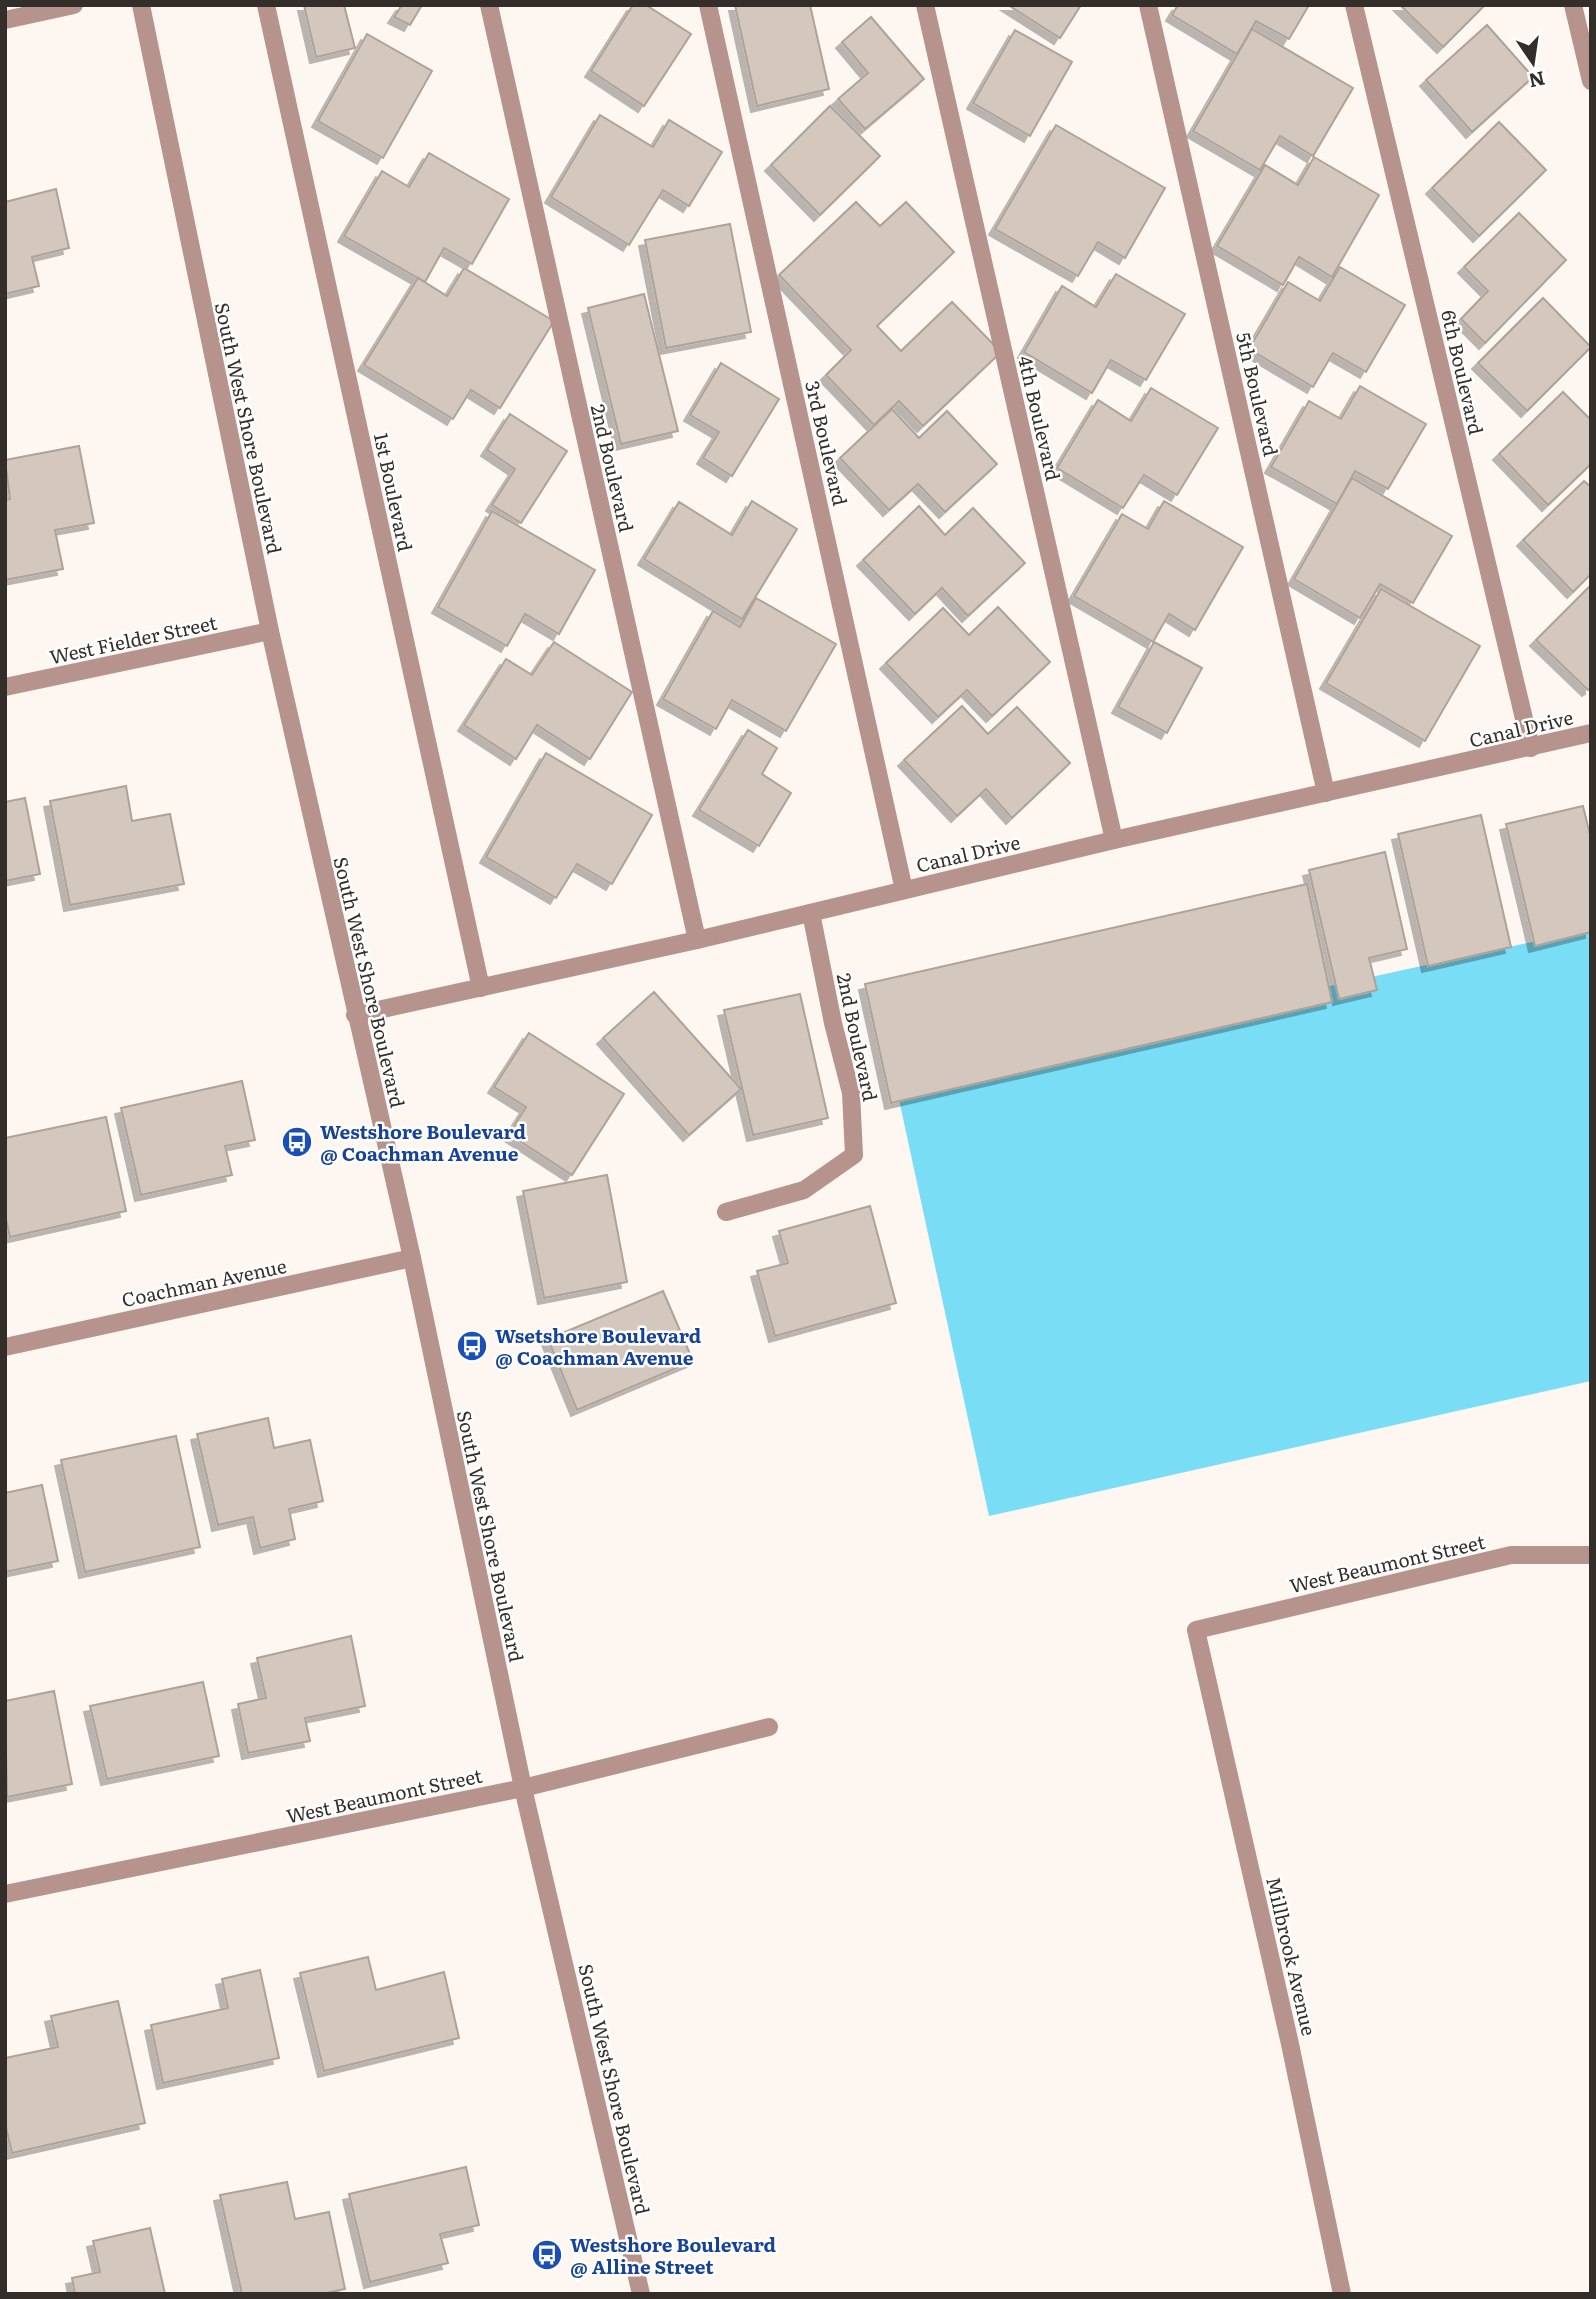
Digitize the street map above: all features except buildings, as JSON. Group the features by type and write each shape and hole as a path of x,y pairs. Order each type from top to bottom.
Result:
{"street":[{"path":"5,20 74,5"},
{"name":"South West Shore Boulevard","path":"141,5 270,631 412,1258 523,1788 641,2294"},
{"name":"1st Boulevard","path":"266,5 481,988"},
{"name":"2nd Boulevard","path":"489,5 697,940"},
{"name":"3rd Boulevard","path":"708,5 904,890"},
{"name":"4th Boulevard","path":"925,5 1114,840"},
{"name":"5th Boulevard","path":"1148,5 1326,793"},
{"name":"6th Boulevard","path":"1354,5 1531,748"},
{"path":"1573,5 1591,81"},
{"name":"West Fielder Street","path":"5,687 270,631"},
{"name":"Canal Drive","path":"355,1015 697,940 1114,840 1591,733"},
{"name":"2nd Boulevard","path":"726,1212 804,1190 854,1155 851,1093 833,1023 811,913"},
{"name":"Coachman Avenue","path":"5,1347 412,1258"},
{"name":"West Beaumont Street","path":"1196,1630 1511,1555 1591,1555"},
{"name":"Millbrook Avenue","path":"1196,1630 1290,2043 1342,2294"},
{"name":"West Beaumont Street","path":"5,1894 523,1788 769,1727"}],"water":[{"path":"1591,929 1591,1381 989,1516 895,1081"}],"place":[{"name":"Westshore Boulevard @ Coachman Avenue","path":"297,1142"},
{"name":"Wsetshore Boulevard @ Coachman Avenue","path":"472,1346"},
{"name":"Westshore Boulevard @ Alline Street","path":"547,2255"}]}
